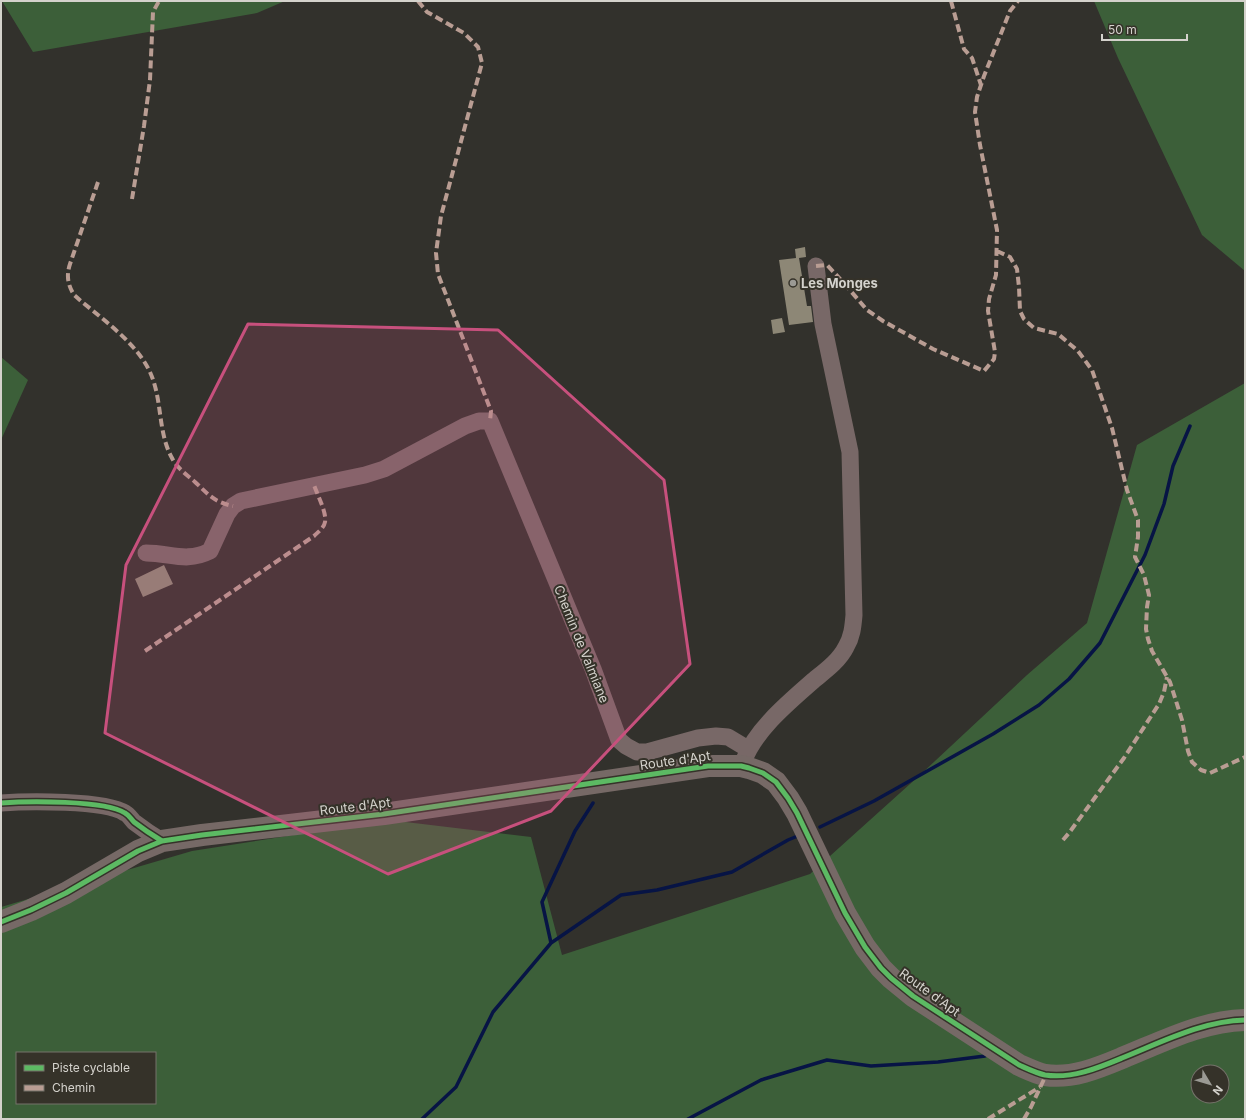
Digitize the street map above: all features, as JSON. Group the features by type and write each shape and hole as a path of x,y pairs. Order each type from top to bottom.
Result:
{"main road":[{"name":"Route d'Apt","path":"1,922 31,910 66,893 138,851 162,841 384,814 708,766 744,758 756,770 767,775 776,782 788,798 813,845 845,913 865,947 891,978 913,996 1019,1065 1034,1072 1046,1075 1073,1074 1088,1071 1113,1062 1210,1024 1245,1020"}],"street":[{"path":"744,758 771,720 787,703 834,663 846,648 852,633 854,615 850,452 823,324 816,266"},
{"name":"Chemin de Valmiane","path":"146,554 159,553 186,558 201,555 210,551 227,514 233,506 241,501 365,475 384,469 465,426 479,421 490,421 593,669 619,740 637,752 647,752 698,738 716,736 728,737 744,758"},
{"path":"1,803 50,802 102,806 116,809 126,813 133,821 162,841"},
{"path":"133,821 140,843 138,851"}],"highlighted area":[{"path":"248,324 498,330 664,480 690,664 551,811 388,874 105,733 126,565"}],"green space":[{"path":"2,1 285,1 257,13 33,52"},
{"path":"1094,1 1245,1 1245,271 1202,235 1118,58"},
{"path":"1,357 28,380 1,440"},
{"path":"1245,383 1245,1119 1,1119 1,907 192,851 389,820 531,837 562,955 810,874 920,775 1027,675 1087,623 1137,445"}],"building":[{"name":"Les Monges","path":"805,247 806,257 799,258 807,306 811,306 813,322 789,325 779,260 796,258 795,249"},
{"path":"782,318 785,332 773,334 771,320"},
{"path":"164,565 173,584 143,597 135,579"}],"waterway":[{"path":"820,827 874,801 993,734 1039,705 1069,679 1100,643 1145,555 1164,504 1173,466 1190,426"},
{"path":"422,1119 456,1087 493,1012 551,943 542,902 575,831 593,803"},
{"path":"551,943 621,895 657,890 732,872 788,840 800,835"},
{"path":"688,1119 761,1080 827,1060 871,1066 938,1062 985,1056"}],"marked path":[{"path":"132,199 150,80 153,12 159,1"},
{"path":"418,1 427,12 464,33 478,47 482,63 441,216 436,253 438,274 491,411 490,421"},
{"path":"951,1 964,49 972,58 981,85"},
{"path":"816,266 827,265 867,310 883,321 933,349 984,371 994,359 995,352 988,311 989,299 996,275 997,230 975,112 977,97 984,76 1010,11 1018,1"},
{"path":"98,182 69,268 68,280 70,288 74,295 125,339 149,370 156,392 167,448 177,465 212,497 233,506"},
{"path":"997,251 1010,257 1017,269 1020,311 1024,319 1034,328 1058,334 1078,351 1092,370 1112,428 1127,490 1138,520 1138,537 1135,557 1144,575 1149,595 1146,629 1148,639 1152,651 1170,682 1182,720 1188,751 1192,762 1201,770 1210,773 1245,757"},
{"path":"145,651 314,536 322,528 325,518 314,485"},
{"path":"1063,840 1124,758 1159,704 1164,692 1167,677"},
{"path":"1024,1119 1046,1075"},
{"path":"988,1119 1040,1087"}],"cycle path":[{"path":"1,922 31,910 66,893 138,851 162,841 384,814 708,766 741,766 763,773 776,782 788,798 797,813 845,913 865,947 881,968 913,996 1019,1065 1045,1075 1055,1076 1075,1074 1104,1065 1182,1033 1213,1024 1245,1020"},
{"path":"1,803 65,802 115,809 129,816 137,825 162,841"}],"place":[{"name":"Les Monges","path":"793,283"}]}
